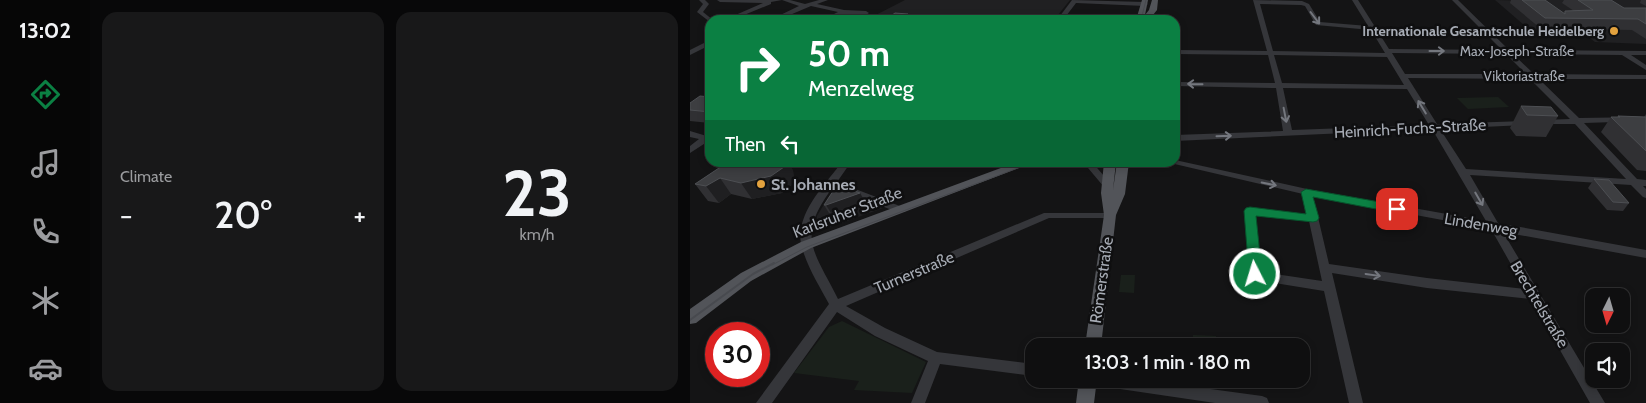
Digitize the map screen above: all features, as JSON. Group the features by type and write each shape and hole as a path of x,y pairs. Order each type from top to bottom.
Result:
{"main road":[{"path":"1149,15 1153,10 1155,0"},
{"path":"1141,15 1145,2"},
{"name":"Karlsruher Straße","path":"690,318 746,277 806,245 1016,167"},
{"name":"Römerstraße","path":"1109,167 1106,193 1110,215"},
{"name":"Römerstraße","path":"1094,338 1110,215 1119,194 1123,167"},
{"path":"1085,403 1087,388"}],"street":[{"path":"702,0 706,4 700,12 705,16"},
{"path":"720,0 777,0"},
{"path":"740,15 777,0"},
{"path":"784,0 804,6"},
{"path":"785,15 804,6 826,0"},
{"path":"1064,15 1075,0 1145,2"},
{"name":"Brechtelstraße","path":"1355,0 1463,172 1598,403"},
{"path":"1455,0 1576,120 1646,195"},
{"path":"1288,134 1279,85 1257,1 1302,3 1307,5 1318,24 1373,28"},
{"path":"812,4 844,12 866,13"},
{"path":"837,15 844,12"},
{"path":"1498,42 1528,51"},
{"path":"690,53 705,45"},
{"name":"Max-Joseph-Straße","path":"1180,52 1389,53 1528,51 1646,53"},
{"path":"1624,52 1646,68"},
{"name":"Viktoriastraße","path":"1403,76 1646,77"},
{"path":"1180,84 1410,87"},
{"name":"Heinrich-Fuchs-Straße","path":"1180,138 1435,128 1576,120 1646,119"},
{"path":"690,134 705,139"},
{"path":"690,150 705,141"},
{"name":"Lindenweg","path":"1180,164 1306,192 1646,254"},
{"path":"843,167 819,199 807,222 805,236 806,245 835,305 880,332 936,358 1025,369"},
{"path":"1091,167 1107,185"},
{"path":"1463,172 1646,183"},
{"path":"832,182 900,210"},
{"path":"1306,192 1356,403"},
{"path":"1313,218 1250,211 1255,274 1262,277 1329,287"},
{"name":"Turnerstraße","path":"835,305 1048,215 1110,215"},
{"path":"1325,268 1427,283 1535,295"},
{"path":"763,403 835,305"},
{"path":"918,403 936,358"},
{"path":"1157,388 1262,403"}],"shaded area":[{"path":"905,0 1070,0 1058,15 876,15"},
{"path":"1495,0 1536,1 1579,33 1532,32"},
{"name":"Internationale Gesamtschule Heidelberg","path":"1540,0 1646,0 1646,44 1595,42"},
{"path":"1498,97 1509,107 1468,109 1457,98"},
{"path":"845,192 883,208 819,231 816,228 817,216 829,196"},
{"path":"1121,275 1135,275 1134,293 1119,292"},
{"path":"842,321 926,362 912,393 854,390 859,381 794,373 829,327"},
{"path":"1193,335 1216,336 1216,338 1193,338"}],"building":[{"path":"1522,0 1545,0 1565,14 1565,11 1593,10 1578,0 1611,0 1624,8 1646,8 1646,24 1638,19 1545,18"},
{"path":"895,13 908,14 906,15 892,15"},
{"path":"700,96 705,96 705,112 690,110 690,103"},
{"path":"1521,106 1551,107 1558,116 1527,115"},
{"path":"1618,116 1646,117 1646,151 1611,117 1620,117"},
{"path":"720,167 784,167 771,176 741,183 720,178 706,186 695,184"},
{"path":"1594,179 1609,180 1629,203 1613,202"},
{"path":"837,185 860,193 824,205"}],"tram line":[{"path":"1142,15 1146,0"},
{"path":"772,265 807,247 1021,167"},
{"path":"690,320 753,274 774,263"}],"place":[{"name":"Internationale Gesamtschule Heidelberg","path":"1614,31"},
{"name":"St. Johannes","path":"761,184"}],"route":[{"path":"1255,274 1250,211 1264,211 1313,218 1306,192 1397,209"}]}
